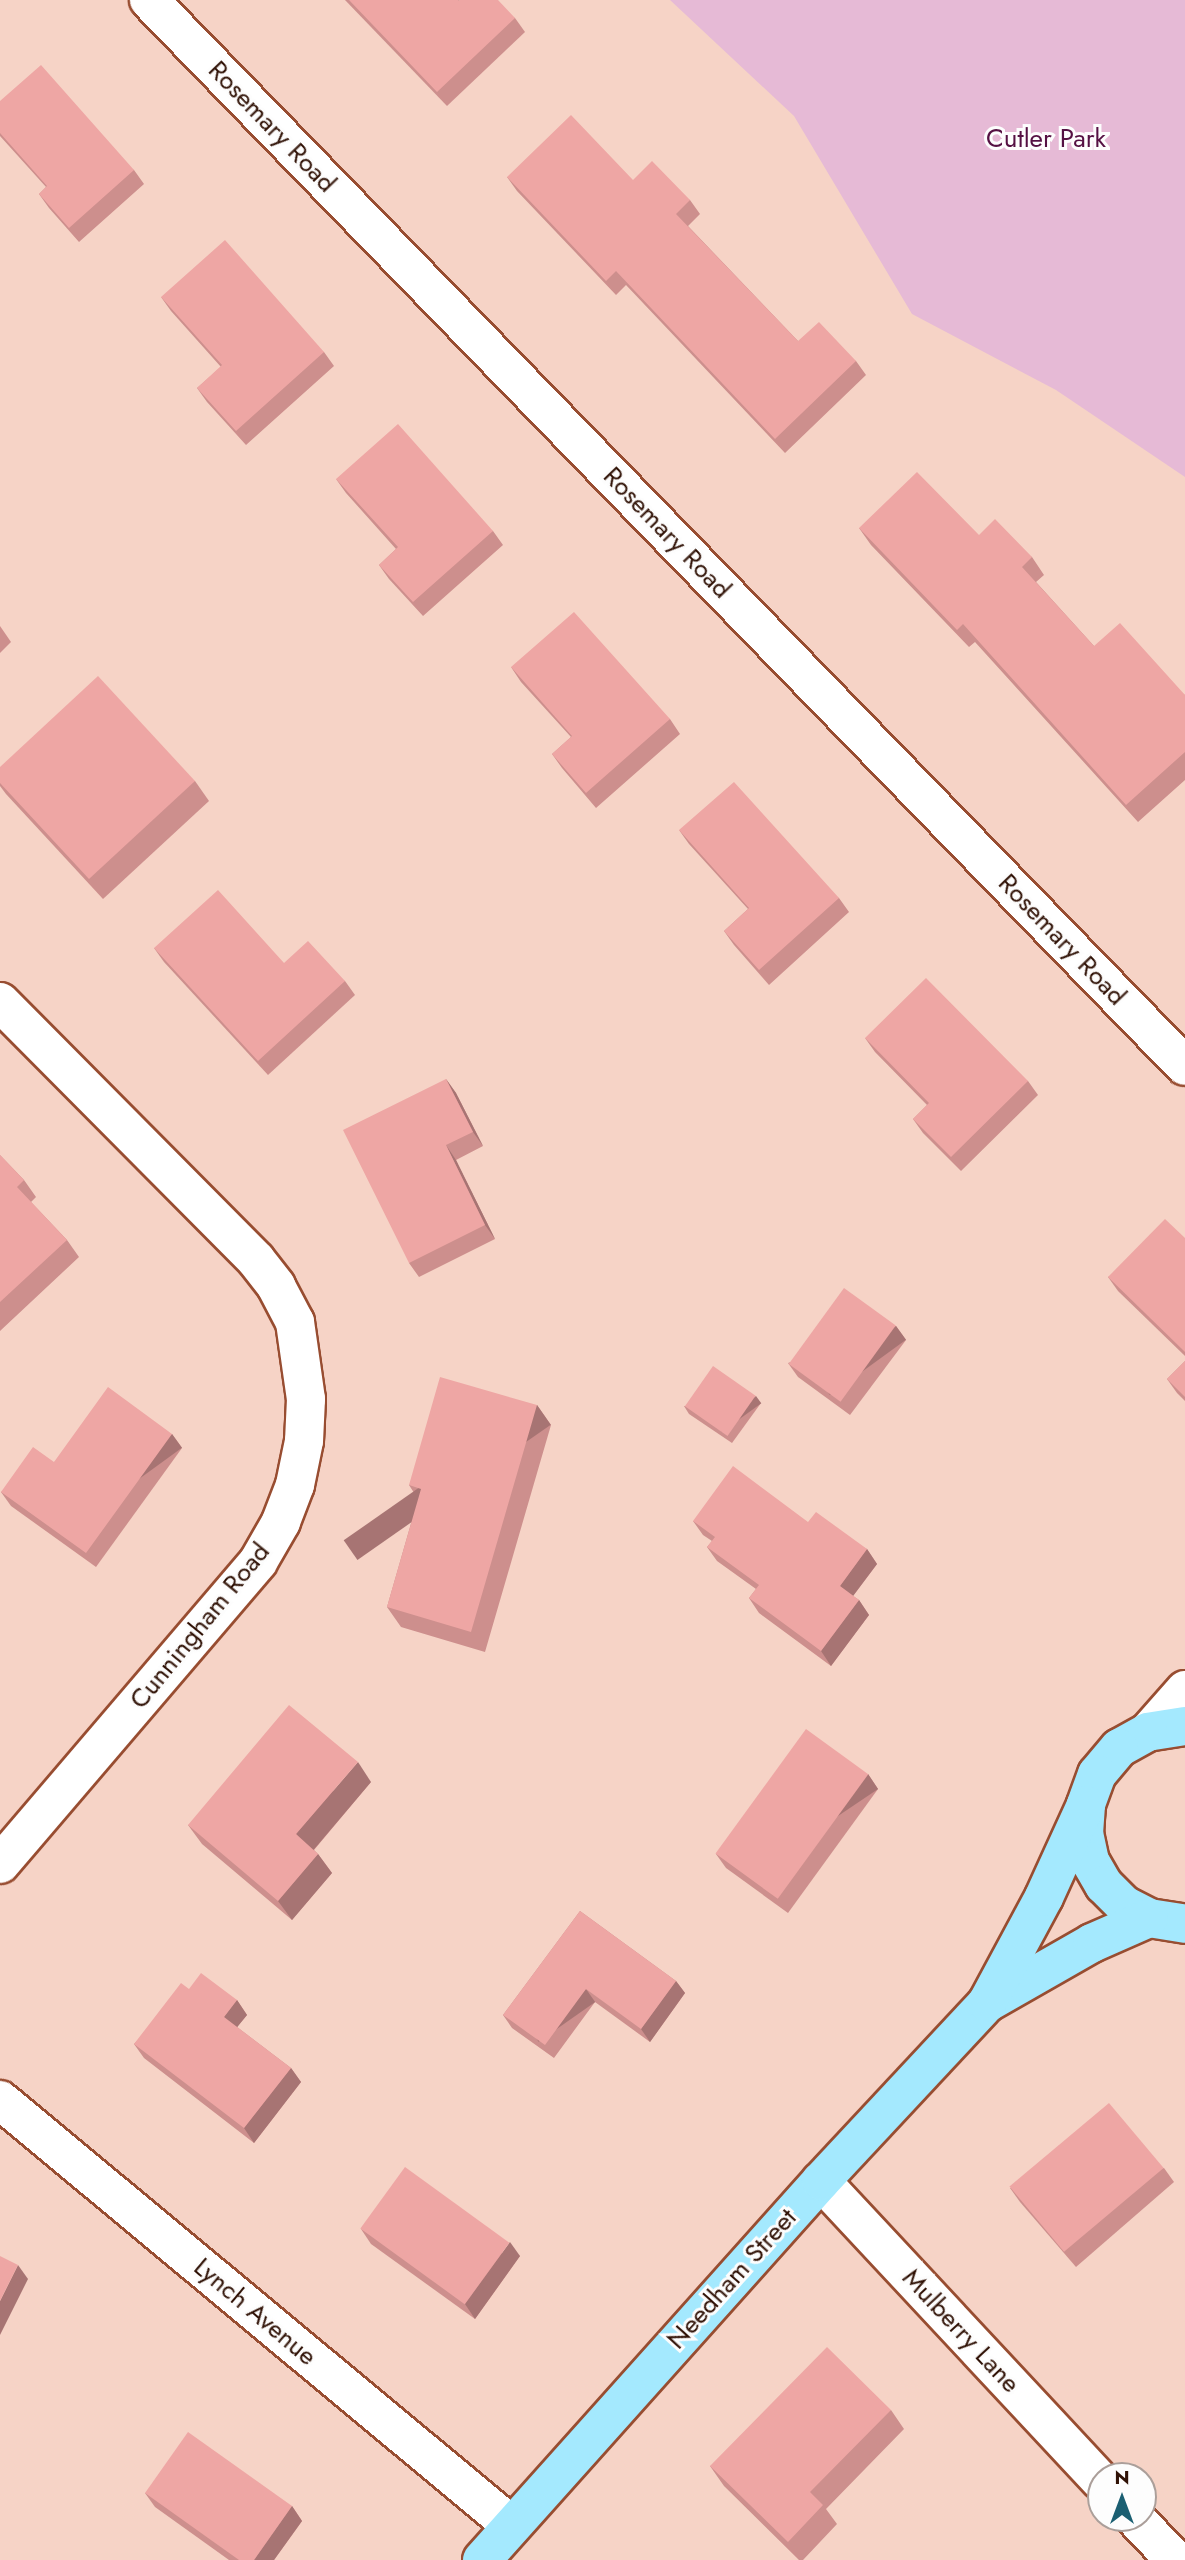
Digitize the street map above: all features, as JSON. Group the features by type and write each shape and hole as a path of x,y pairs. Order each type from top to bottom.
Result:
{"main road":[{"path":"1148,1732 1185,1726"},
{"name":"Needham Street","path":"482,2560 821,2181 987,2003 1044,1897 1086,1805 1097,1774 1119,1748 1148,1732"},
{"path":"1086,1805 1084,1833 1090,1861 1097,1873 1124,1905 1167,1921"},
{"name":"Needham Street","path":"987,2003 1092,1942 1167,1921"}],"street":[{"name":"Rosemary Road","path":"149,0 1185,1066"},
{"name":"Cunningham Road","path":"0,1002 256,1260 276,1286 295,1322 306,1399 303,1441 295,1485 281,1522 258,1562 0,1864"},
{"path":"1148,1732 1185,1690"},
{"name":"Lynch Avenue","path":"0,2099 511,2525"},
{"name":"Mulberry Lane","path":"821,2181 1087,2466"},
{"path":"1148,2532 1175,2560"}],"green space":[{"name":"Cutler Park","path":"670,0 1185,0 1185,477 1056,390 912,314 794,116"}],"building":[{"path":"349,0 498,0 515,18 437,92"},
{"path":"41,65 134,170 69,228 39,194 47,186 0,133 0,101"},
{"path":"571,115 633,180 652,161 690,200 676,214 798,341 819,322 856,361 775,439 616,271 606,281 507,177"},
{"path":"225,240 324,352 236,431 197,388 222,365 161,297"},
{"path":"398,424 493,531 413,602 379,565 398,547 336,479"},
{"path":"917,472 979,535 995,519 1032,557 1022,567 1094,646 1120,623 1185,695 1185,752 1126,805 963,624 957,630 859,528"},
{"path":"574,612 670,719 586,793 552,754 572,736 511,667"},
{"path":"98,676 195,781 89,879 0,783 0,767"},
{"path":"734,782 839,898 759,970 724,931 749,908 679,830"},
{"path":"218,890 284,963 308,941 345,981 258,1061 154,948"},
{"path":"926,978 1028,1081 951,1157 913,1119 929,1103 865,1038"},
{"path":"446,1079 473,1132 446,1145 485,1225 409,1263 343,1130"},
{"path":"0,1155 24,1180 17,1187 67,1240 0,1302"},
{"path":"1165,1219 1185,1238 1185,1352 1108,1277"},
{"path":"844,1288 896,1326 841,1402 789,1364"},
{"path":"1185,1361 1185,1397 1167,1379"},
{"path":"713,1366 756,1396 727,1436 685,1406"},
{"path":"440,1377 537,1405 471,1632 387,1607 421,1489 409,1485"},
{"path":"108,1387 172,1434 86,1553 1,1492 33,1447 54,1462"},
{"path":"733,1466 808,1522 816,1512 867,1549 840,1586 859,1600 821,1651 749,1598 759,1585 707,1547 715,1537 693,1521"},
{"path":"289,1705 358,1762 296,1834 318,1854 278,1901 188,1825"},
{"path":"806,1729 868,1774 778,1899 715,1854"},
{"path":"580,1911 676,1981 641,2029 586,1989 545,2045 503,2015"},
{"path":"201,1973 237,2000 224,2017 291,2068 244,2128 134,2044 181,1983 189,1989"},
{"path":"1109,2103 1164,2168 1064,2252 1009,2187"},
{"path":"405,2167 509,2243 465,2304 360,2228"},
{"path":"0,2256 18,2265 0,2301"},
{"path":"827,2347 891,2410 810,2492 823,2505 788,2542 710,2466"},
{"path":"188,2432 292,2506 254,2560 239,2560 145,2493"}]}
